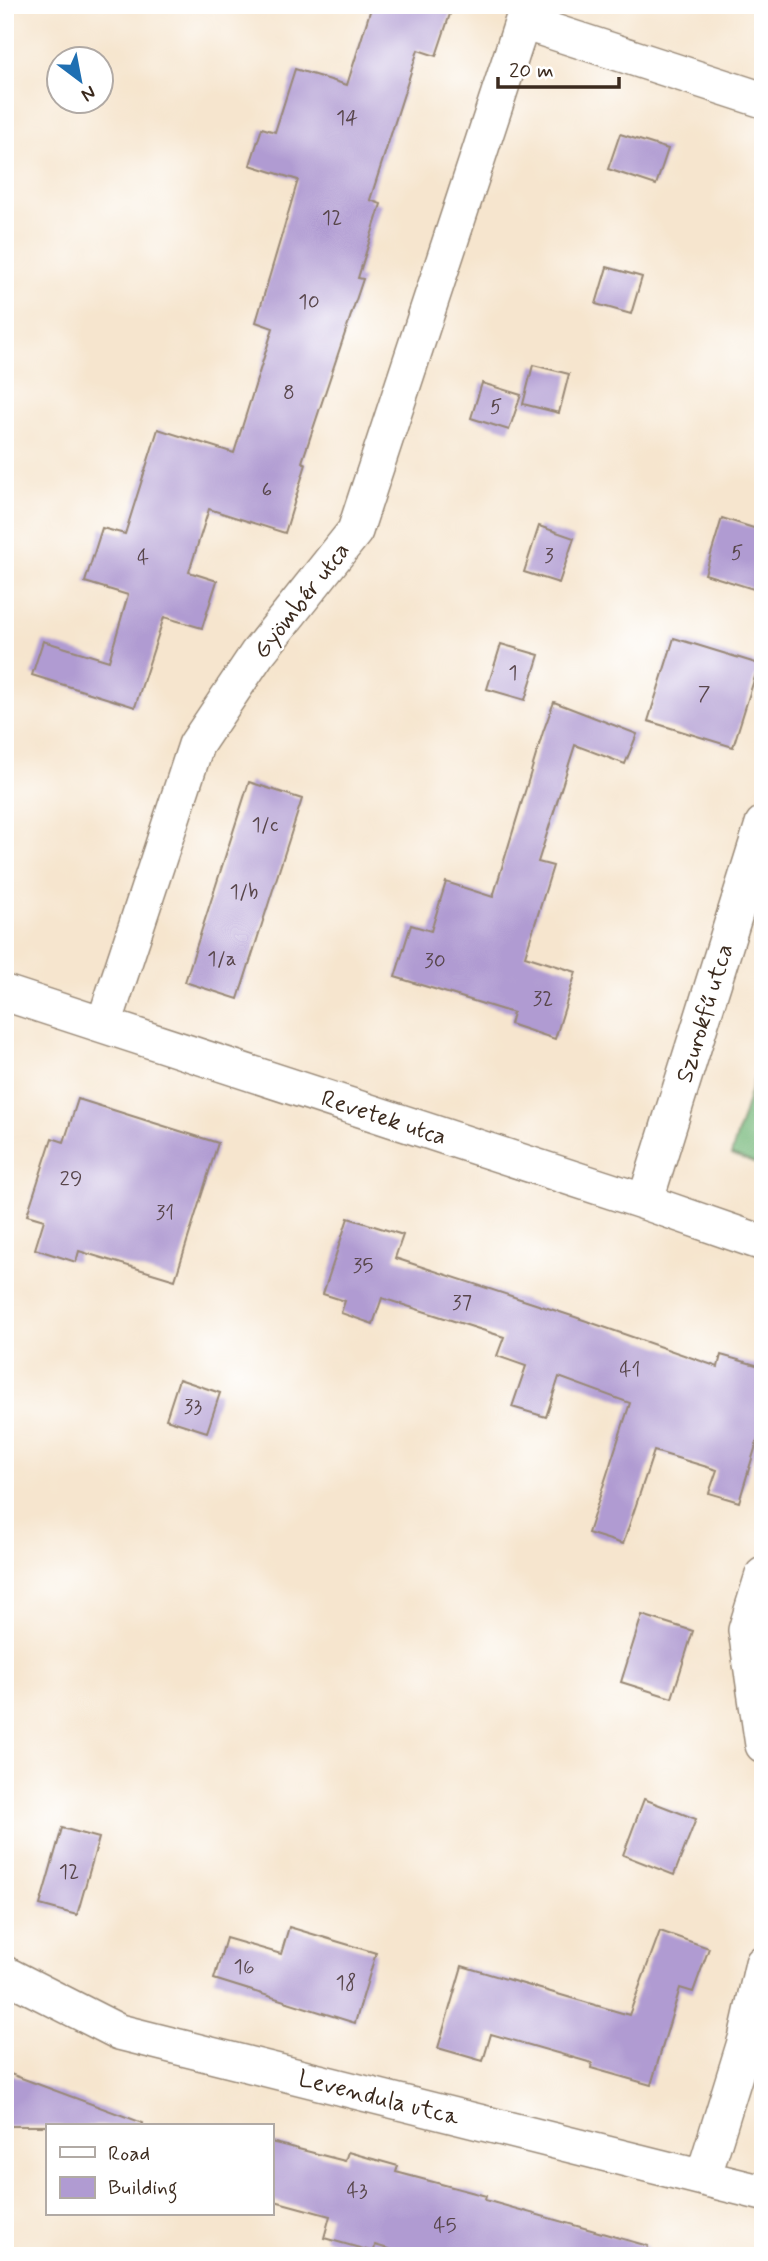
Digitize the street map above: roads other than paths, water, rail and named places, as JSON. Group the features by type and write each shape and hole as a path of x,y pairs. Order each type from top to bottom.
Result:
{"street":[{"path":"526,14 763,100"},
{"name":"Gyömbér utca","path":"104,1024 196,746 257,654 355,531 526,14"},
{"name":"Szurokfű utca","path":"645,1202 763,824"},
{"name":"Revetek utca","path":"5,993 763,1243"},
{"path":"763,1574 746,1630 763,1745"},
{"path":"703,2178 746,2039 763,1963"},
{"name":"Levendula utca","path":"5,1974 120,2032 763,2193"}]}
